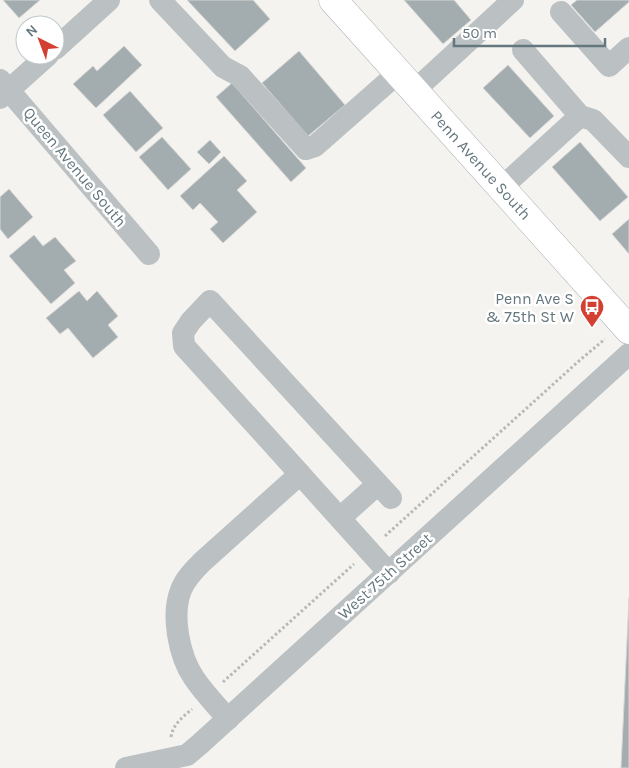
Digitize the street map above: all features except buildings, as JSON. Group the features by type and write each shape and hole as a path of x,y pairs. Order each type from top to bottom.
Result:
{"main road":[{"name":"Penn Avenue South","path":"333,0 629,330"}],"street":[{"path":"65,40 109,0"},
{"path":"160,0 223,67 240,76 306,149 315,146 406,82 513,0"},
{"path":"561,12 609,66 629,48"},
{"path":"523,50 580,116 594,120 629,156"},
{"path":"3,89 35,65"},
{"name":"Queen Avenue South","path":"3,89 149,254"},
{"path":"501,188 580,116"},
{"path":"340,518 384,491 210,301 190,321 183,333 184,346 389,573"},
{"name":"West 75th Street","path":"126,768 187,755 629,354"},
{"path":"228,719 192,676 186,662 177,632 177,613 181,590 188,578 202,562 300,474"}],"place":[{"name":"Penn Ave S & 75th St W","path":"592,328"}]}
